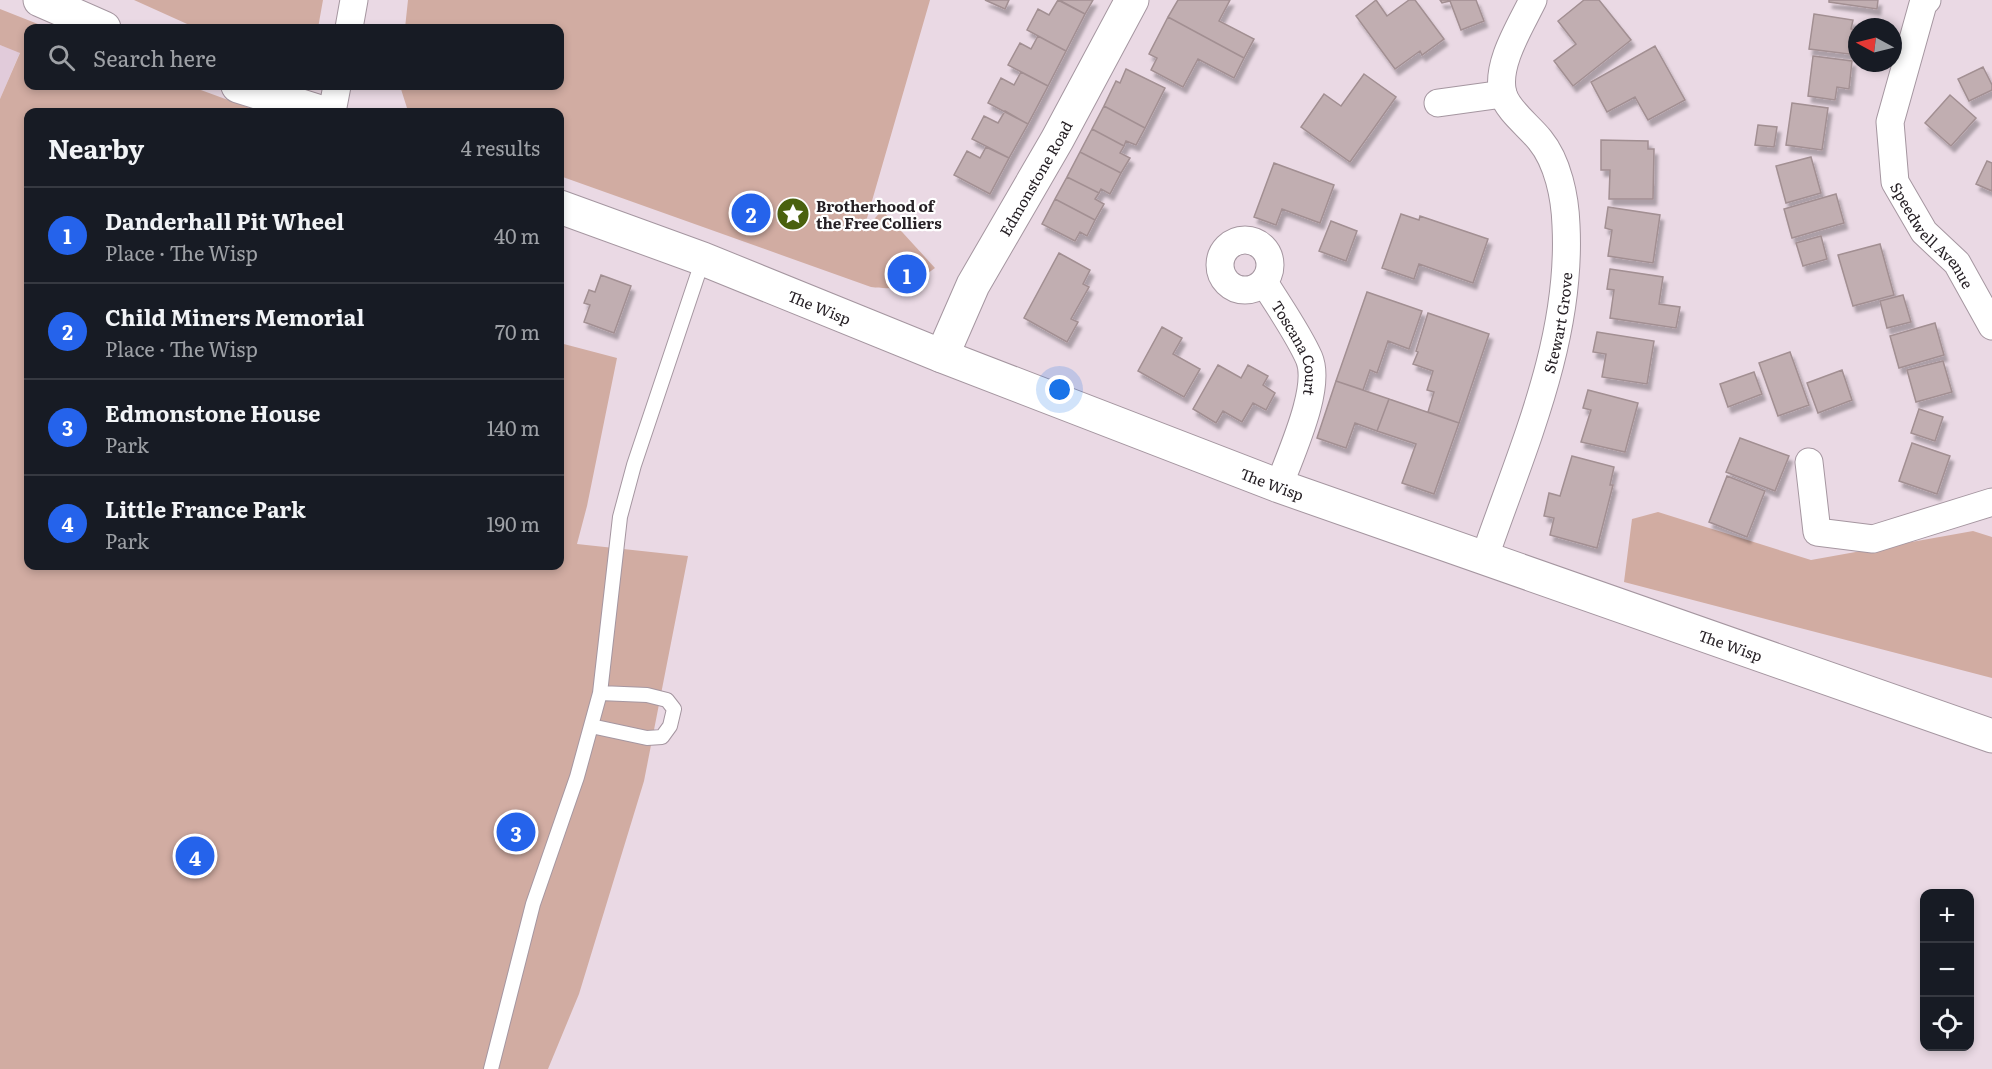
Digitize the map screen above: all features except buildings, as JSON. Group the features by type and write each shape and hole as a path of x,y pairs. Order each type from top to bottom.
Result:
{"street":[{"path":"40,0 95,24"},
{"path":"350,24 354,0"},
{"name":"Edmonstone Road","path":"942,356 973,285 1057,140 1132,0"},
{"path":"1438,103 1503,94 1502,79 1505,59 1533,0"},
{"name":"Speedwell Avenue","path":"1927,0 1923,4 1890,122 1895,182 1924,232 1957,263 1992,326"},
{"path":"251,90 307,108"},
{"path":"333,108 336,90"},
{"name":"Stewart Grove","path":"1484,559 1545,389 1565,280 1566,226 1563,195 1553,163 1542,142 1509,105 1503,94"},
{"name":"The Wisp","path":"564,208 703,259 942,356 1279,486 1992,736"},
{"name":"Toscana Court","path":"1264,282 1310,359 1313,375 1310,398 1279,486"},
{"path":"1809,462 1817,532 1873,539 1992,502"}],"lane":[{"path":"491,1069 533,904 577,777 600,693 620,517 634,465 703,259"},
{"path":"591,726 647,738 662,737 670,726 674,709 667,700 646,695 600,693"}],"shaded area":[{"path":"134,0 323,0 319,24 187,24"},
{"path":"408,0 930,0 863,232 882,210 935,268 905,285 890,288 871,287 564,177 564,108 407,108 401,90 564,90 564,24 405,24"},
{"path":"0,9 38,24 24,24 24,90 201,90 250,108 24,108 24,570 564,570 564,344 617,358 577,544 688,556 644,781 579,994 548,1069 0,1069 0,99 20,53 0,45"},
{"path":"0,45 20,52 0,99"},
{"path":"1658,512 1811,560 1973,531 1992,537 1992,678 1624,582 1632,519"}],"place":[{"name":"Child Miners Memorial","path":"751,213"},
{"name":"Brotherhood of the Free Colliers","path":"793,214"},
{"name":"Danderhall Pit Wheel","path":"907,274"},
{"name":"Edmonstone House","path":"516,832"},
{"name":"Little France Park","path":"195,856"}]}
